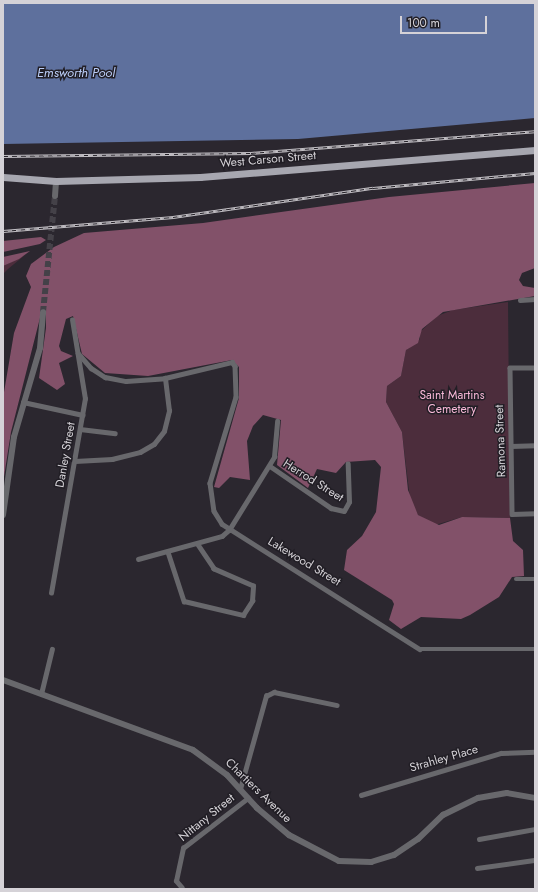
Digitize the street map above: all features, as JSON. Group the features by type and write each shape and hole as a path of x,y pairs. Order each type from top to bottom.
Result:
{"main road":[{"name":"West Carson Street","path":"3,177 56,181 200,177 535,150"}],"street":[{"path":"56,181 56,196"},
{"path":"520,300 535,299"},
{"path":"3,515 14,437 40,348 43,312"},
{"name":"Danley Street","path":"51,593 85,399 72,320"},
{"path":"75,461 97,462 132,455 157,440 169,411 164,378 126,381 105,377 91,368 78,353"},
{"name":"Lakewood Street","path":"164,378 232,362 236,366 236,398 210,483 214,511 229,530 297,568 420,649 535,649"},
{"name":"Ramona Street","path":"535,368 510,368 512,514 535,513"},
{"path":"23,402 83,414"},
{"path":"138,559 197,544 229,530 274,458 277,421"},
{"path":"80,429 115,433"},
{"path":"511,446 535,445"},
{"name":"Herrod Street","path":"270,466 331,508 340,511 346,509 348,464"},
{"path":"168,552 184,601 243,615 252,601 253,586 214,569 197,544"},
{"path":"516,579 535,579"},
{"path":"41,694 52,649"},
{"name":"Chartiers Avenue","path":"3,680 193,750 227,774 270,821 304,844 338,861 360,862 382,859 406,849 443,815 478,798 507,793 535,798"},
{"name":"Nittany Street","path":"240,789 263,701 274,692 337,705"},
{"name":"Strahley Place","path":"361,795 501,753 535,752"},
{"name":"Nittany Street","path":"182,888 176,881 183,848 248,798"},
{"path":"479,839 535,829"},
{"path":"477,868 535,860"}],"green space":[{"path":"25,255 8,269 3,274 3,266"},
{"name":"Saint Martins Cemetery","path":"508,302 510,518 462,517 435,525 418,515 410,499 402,432 386,402 387,386 401,376 406,350 420,339 420,332 437,316 453,310"}],"shaded area":[{"path":"535,183 535,268 522,273 519,280 523,286 535,288 535,296 443,312 422,329 418,343 406,350 401,376 387,386 386,402 402,432 408,490 418,515 439,525 462,517 510,518 513,541 523,550 524,576 512,577 499,597 470,615 461,619 421,617 401,629 389,620 394,604 392,600 344,570 347,550 362,536 376,512 381,467 375,460 346,462 336,473 317,469 308,488 277,465 281,420 263,415 253,426 247,441 250,480 230,477 219,488 214,487 239,398 239,367 232,360 148,376 105,373 82,354 73,316 66,319 59,346 61,351 73,356 59,363 65,384 57,390 39,378 46,328 46,313 41,314 11,432 3,483 3,398 14,333 31,287 26,276 31,264 54,247 84,233 203,223 389,197"},
{"path":"41,237 46,240 40,244 3,252 3,241"},
{"path":"30,251 19,259 3,266 3,257"}],"water":[{"name":"Emsworth Pool","path":"3,3 535,3 535,118 298,139 3,144"}],"tunnel":[{"path":"43,312 55,196"}],"railway":[{"path":"3,156 251,153 535,131"},
{"path":"3,231 173,217 373,188 535,173"}]}
